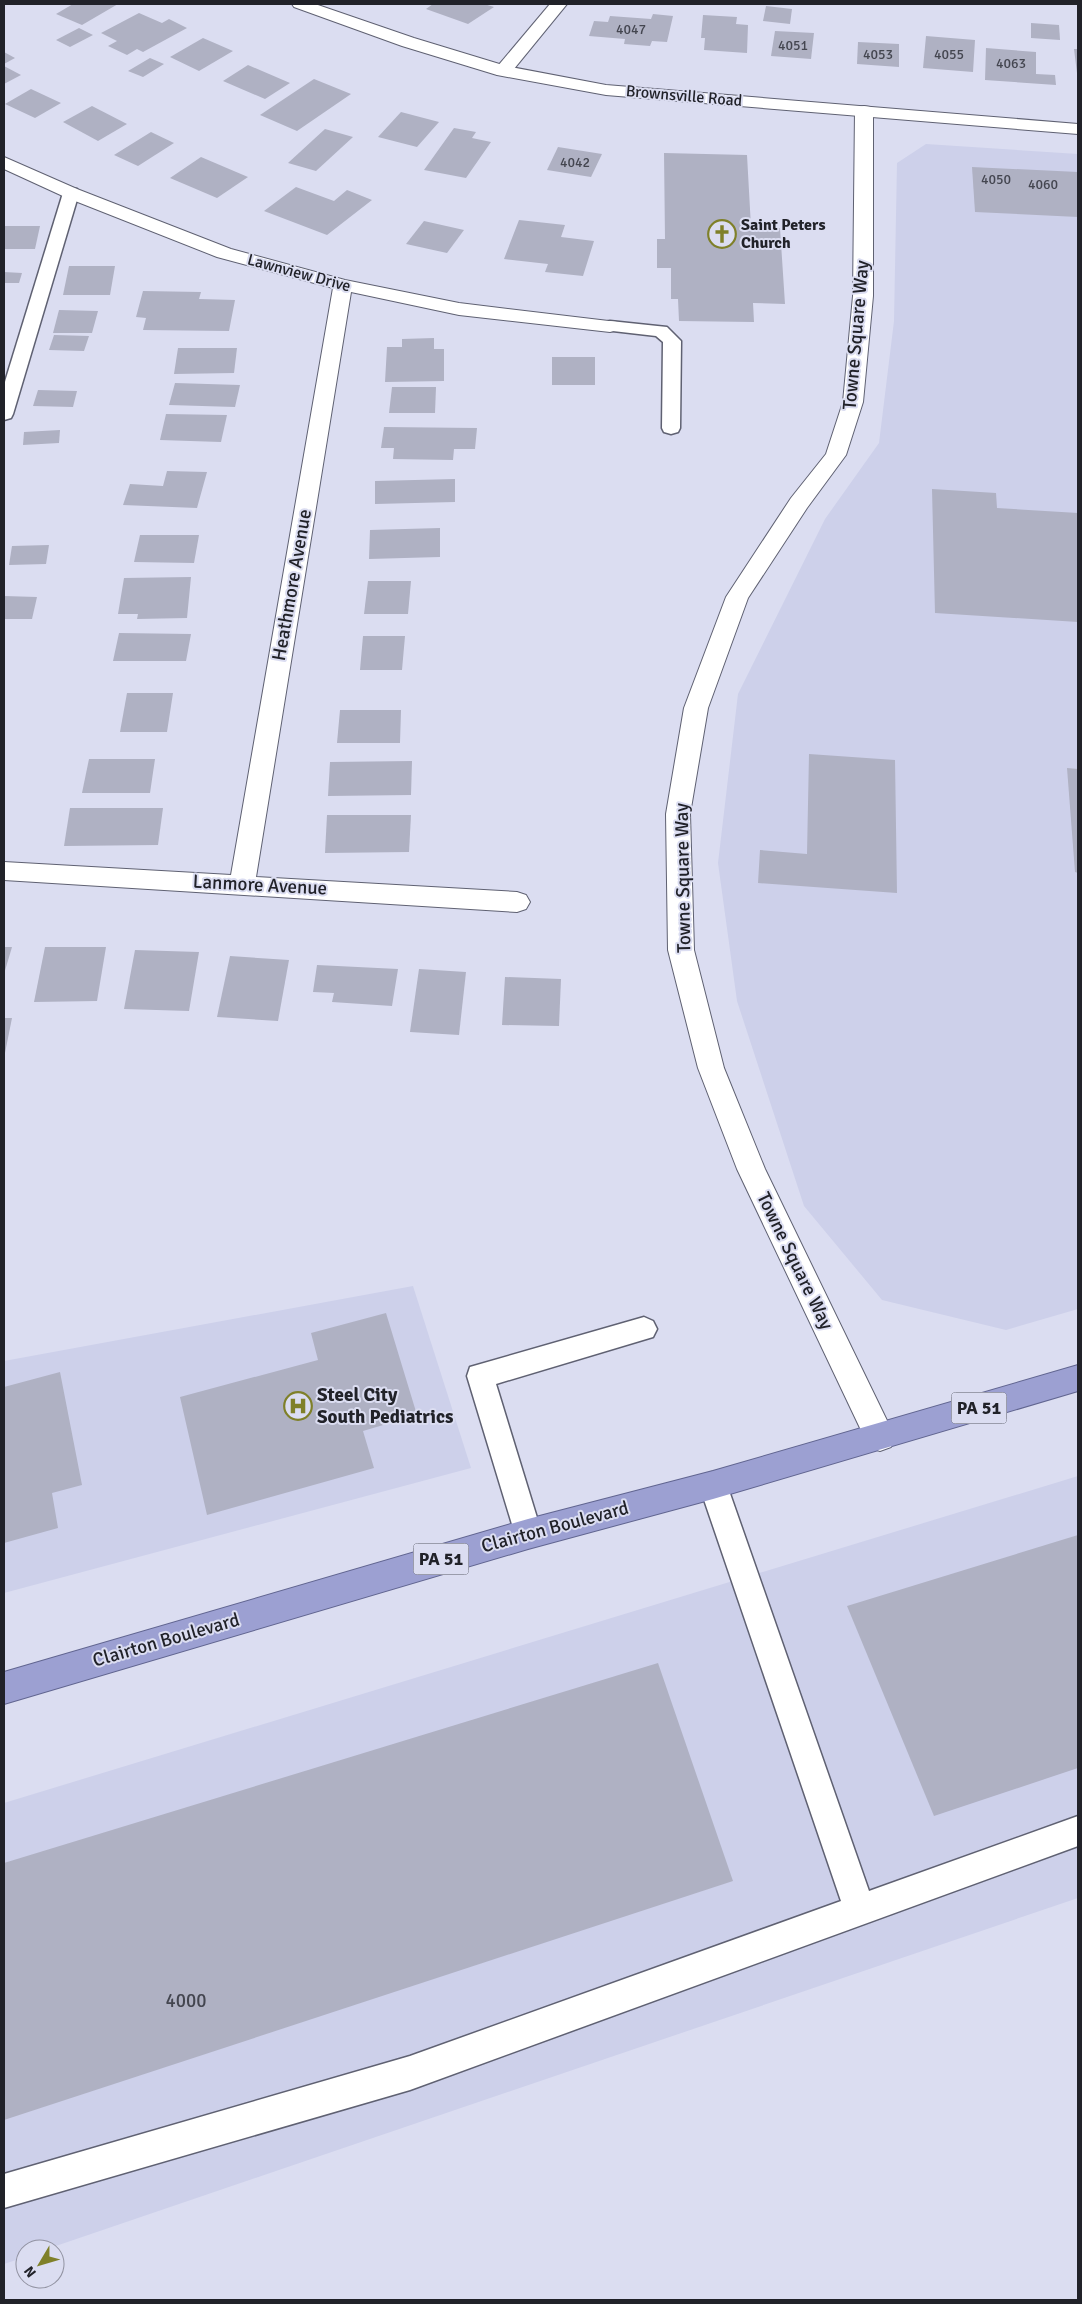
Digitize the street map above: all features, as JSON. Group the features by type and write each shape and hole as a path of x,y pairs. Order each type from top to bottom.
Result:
{"highway":[{"name":"Clairton Boulevard","path":"4,1688 528,1534 713,1485 1078,1378"}],"street":[{"name":"Brownsville Road","path":"300,4 408,42 503,71 606,90 1078,129"},
{"path":"503,71 559,4"},
{"name":"Towne Square Way","path":"864,111 864,296 853,402 836,455 799,503 737,596 696,708 678,814 682,950 711,1068 751,1169 880,1437"},
{"name":"Lawnview Drive","path":"4,162 71,193 224,252 343,285 459,309 610,326"},
{"name":"Heathmore Avenue","path":"242,884 343,285"},
{"name":"Lanmore Avenue","path":"4,871 517,902"}],"lane":[{"path":"4,414 71,193"},
{"path":"610,326 662,331 672,341 671,428"},
{"path":"528,1534 480,1376 644,1329"},
{"path":"713,1485 860,1909"},
{"path":"4,2191 410,2073 1078,1831"}],"shaded area":[{"path":"926,144 1078,154 1078,1309 1006,1330 882,1300 804,1206 737,1001 718,863 738,694 825,519 879,443 894,321 897,163"},
{"path":"413,1286 471,1468 4,1593 4,1361"},
{"path":"1078,1476 1078,1898 65,2243 65,2239 15,2239 15,2260 4,2264 4,1803"}],"building":[{"path":"73,4 118,4 82,25 56,14"},
{"path":"433,4 484,4 494,7 468,24 426,9"},
{"path":"766,6 792,9 790,24 763,21"},
{"path":"139,13 162,23 169,19 187,28 143,52 137,49 127,55 108,46 117,41 101,33"},
{"path":"653,14 673,16 667,42 652,41 650,46 624,44 625,39 589,36 594,21 608,22 610,16 651,19"},
{"path":"703,15 737,17 736,24 748,25 747,53 704,50 705,38 701,38"},
{"path":"1031,23 1059,25 1060,40 1031,38"},
{"path":"79,28 93,35 70,47 56,40"},
{"path":"775,31 814,33 811,59 771,56"},
{"path":"926,36 975,40 973,72 923,68"},
{"path":"203,38 233,51 199,71 170,57"},
{"path":"858,42 899,44 899,67 857,64"},
{"path":"986,48 1036,52 1036,74 1055,75 1056,85 985,80"},
{"path":"1074,49 1078,49 1078,73 1077,73"},
{"path":"4,52 15,58 4,64"},
{"path":"150,58 164,64 143,77 128,71"},
{"path":"248,65 290,83 265,99 223,81"},
{"path":"4,66 21,75 4,84"},
{"path":"314,79 351,94 297,131 260,115"},
{"path":"31,89 61,103 35,118 5,104"},
{"path":"92,106 127,124 98,141 63,122"},
{"path":"401,112 439,122 417,147 378,137"},
{"path":"454,128 476,132 472,138 491,142 466,178 424,170"},
{"path":"325,129 353,137 316,171 288,163"},
{"path":"151,132 174,143 138,166 114,155"},
{"path":"558,147 602,154 591,177 547,170"},
{"name":"Saint Peters Church","path":"664,153 747,155 751,227 780,228 785,304 753,303 754,322 679,321 678,299 671,299 671,268 657,268 657,239 665,239"},
{"path":"201,157 248,177 217,198 170,178"},
{"path":"972,167 1078,172 1078,217 975,212"},
{"path":"296,187 334,201 347,190 372,200 327,235 264,211"},
{"path":"519,220 565,225 561,237 594,241 583,276 545,272 548,264 504,259"},
{"path":"424,221 464,230 447,253 406,244"},
{"path":"4,226 40,226 35,249 4,249"},
{"path":"69,266 115,266 110,295 63,295"},
{"path":"4,272 22,273 19,283 4,283"},
{"path":"143,291 201,292 199,299 235,300 229,331 143,330 146,318 136,317"},
{"path":"59,310 98,311 92,333 53,333"},
{"path":"54,335 89,336 84,351 49,350"},
{"path":"434,338 434,349 444,349 444,381 385,382 387,347 402,347 402,339"},
{"path":"178,348 237,348 234,373 174,374"},
{"path":"552,357 595,357 595,385 552,385"},
{"path":"175,383 240,385 235,407 169,405"},
{"path":"392,387 436,387 435,413 389,413"},
{"path":"38,390 77,391 73,407 33,406"},
{"path":"166,414 227,415 221,442 160,440"},
{"path":"384,427 477,428 475,449 454,449 453,460 393,459 394,448 381,448"},
{"path":"60,430 59,443 23,445 24,432"},
{"path":"167,471 207,472 197,508 123,505 130,484 163,486"},
{"path":"455,479 455,502 375,504 375,481"},
{"path":"932,489 996,493 997,508 1078,513 1078,622 935,613"},
{"path":"440,528 440,557 369,559 370,530"},
{"path":"140,535 199,535 194,563 134,562"},
{"path":"49,545 46,564 9,565 12,546"},
{"path":"191,577 187,618 137,619 138,614 118,614 124,578"},
{"path":"368,581 411,581 408,614 364,614"},
{"path":"4,596 37,597 32,619 4,619"},
{"path":"119,633 191,634 186,661 113,661"},
{"path":"363,636 405,636 402,670 360,670"},
{"path":"127,693 173,693 167,732 120,732"},
{"path":"340,710 401,710 400,743 337,743"},
{"path":"809,754 895,760 897,893 758,883 760,850 807,854"},
{"path":"89,759 155,759 150,793 82,793"},
{"path":"412,761 411,795 328,796 330,762"},
{"path":"1067,768 1078,769 1078,873 1075,872"},
{"path":"70,808 163,808 158,845 64,846"},
{"path":"327,815 411,815 409,852 325,853"},
{"path":"4,947 12,947 4,974"},
{"path":"45,947 106,947 97,1001 34,1002"},
{"path":"135,950 199,952 189,1011 124,1009"},
{"path":"230,956 289,960 278,1021 217,1017"},
{"path":"317,965 398,969 392,1006 332,1002 334,993 313,992"},
{"path":"419,969 466,972 459,1035 410,1032"},
{"path":"505,977 561,979 559,1026 502,1025"},
{"path":"4,1018 12,1018 5,1053 4,1052"},
{"name":"Steel City South Pediatrics","path":"386,1313 417,1415 363,1431 374,1468 207,1515 180,1397 318,1360 311,1333"},
{"path":"60,1372 82,1485 52,1493 58,1528 4,1543 4,1387"},
{"path":"1078,1535 1078,1768 934,1816 847,1606"},
{"path":"658,1663 733,1881 4,2120 4,1863"}],"place":[{"name":"Saint Peters Church","path":"722,234"},
{"name":"Steel City South Pediatrics","path":"298,1406"}]}
